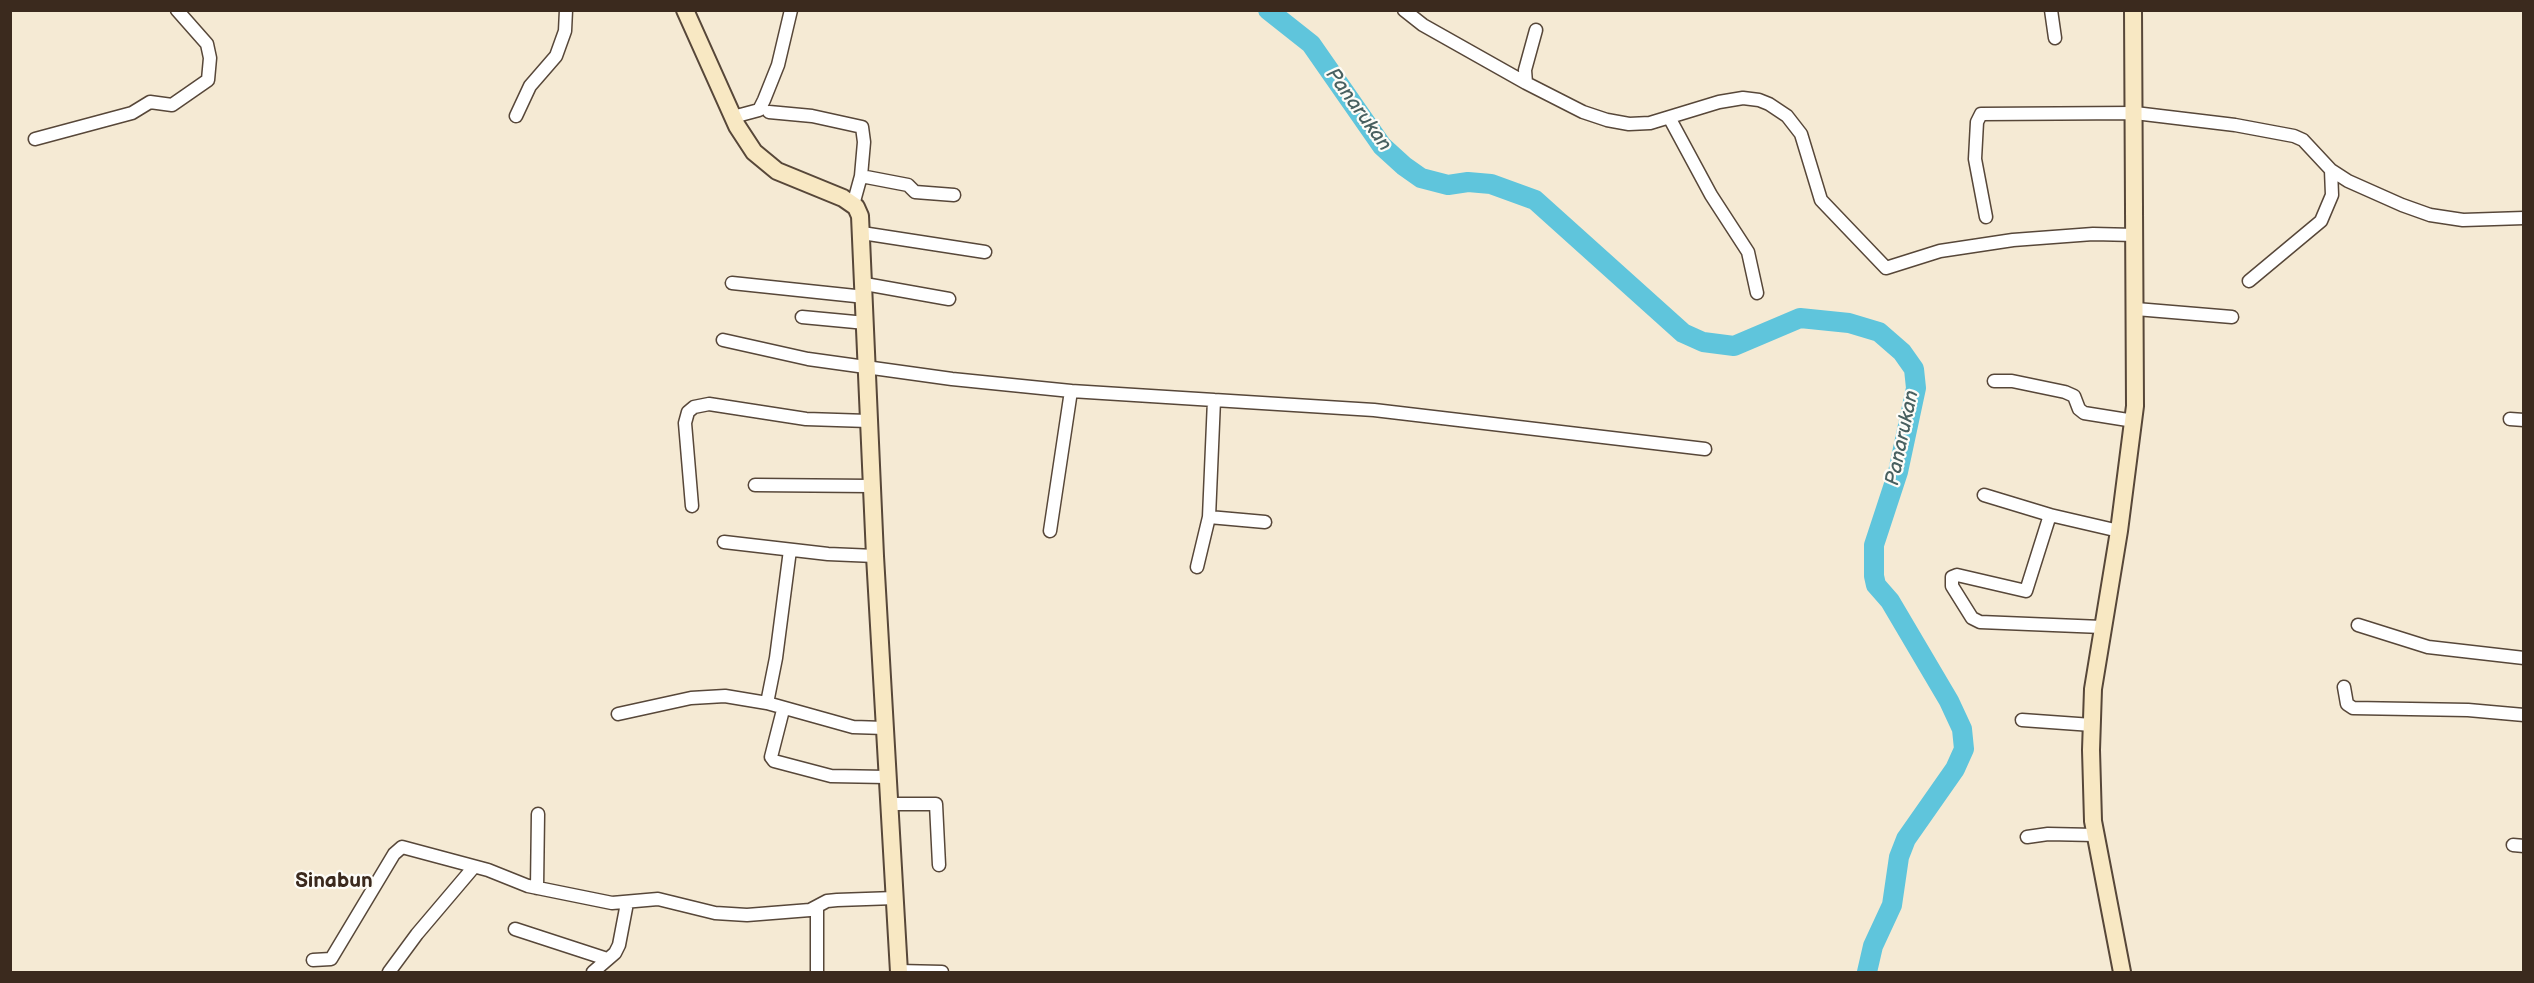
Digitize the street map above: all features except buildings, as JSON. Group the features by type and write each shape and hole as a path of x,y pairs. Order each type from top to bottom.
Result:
{"street":[{"path":"35,139 132,113 150,102 172,105 208,80 207,44 177,10"},
{"path":"516,116 530,86 556,56 565,31 566,10"},
{"path":"685,10 748,145 768,165 838,195 859,212 865,290 871,486 899,972 942,972"},
{"path":"733,117 759,110 778,65 791,10"},
{"path":"1404,10 1423,25 1526,83 1583,112 1607,120 1639,124 1670,119 1719,102 1743,98 1759,100 1776,109 1787,116 1801,134 1821,200 1886,268 1940,252 2013,240 2093,234 2135,235"},
{"path":"2051,10 2055,38"},
{"path":"2122,972 2093,821 2092,725 2093,689 2119,531 2134,421 2136,309 2133,10"},
{"path":"1526,83 1525,70 1536,30"},
{"path":"769,112 812,116 862,127 861,176 853,205"},
{"path":"1986,217 1975,159 1977,122 1981,114 2135,113 2235,125 2294,136 2303,140 2331,170 2348,181 2402,206 2430,215 2463,220 2523,218"},
{"path":"1670,119 1711,195 1748,252 1757,293"},
{"path":"2249,281 2320,221 2332,195 2331,170"},
{"path":"861,176 908,185 915,192 954,195"},
{"path":"862,233 985,252"},
{"path":"732,283 865,290 949,299"},
{"path":"2136,309 2232,317"},
{"path":"802,317 866,323"},
{"path":"723,340 808,359 868,368 1071,391 1374,410 1705,449"},
{"path":"1994,381 2012,381 2065,392 2074,396 2079,409 2084,413 2134,421"},
{"path":"1050,531 1071,391"},
{"path":"1197,567 1209,517 1214,400"},
{"path":"692,506 685,423 688,412 694,407 709,404 806,418 868,421"},
{"path":"2510,418 2523,420"},
{"path":"754,484 871,486"},
{"path":"1984,495 2049,515 2119,531"},
{"path":"2049,515 2026,591 1957,574 1952,577 1952,586 1972,618 1980,622 2102,627"},
{"path":"1209,517 1265,522"},
{"path":"724,542 790,550 875,556"},
{"path":"766,703 776,658 790,550"},
{"path":"2358,625 2428,647 2523,658"},
{"path":"2344,687 2347,704 2353,708 2468,710 2523,715"},
{"path":"618,714 706,697 741,697 854,727 885,728"},
{"path":"783,710 771,757 774,761 822,775 887,777"},
{"path":"2022,720 2092,725"},
{"path":"890,804 936,804 939,865"},
{"path":"537,888 538,814"},
{"path":"2027,837 2048,834 2096,835"},
{"path":"313,960 331,959 399,849 414,849 537,888 612,903 627,903 644,898 732,915 795,913 837,900 895,898"},
{"path":"388,972 473,868"},
{"path":"592,972 607,960 619,945 627,903"},
{"path":"817,908 817,972"},
{"path":"515,929 607,960"}],"waterway":[{"name":"Panarukan","path":"1268,10 1311,44 1382,146 1404,166 1421,178 1448,185 1468,182 1491,184 1535,200 1683,333 1703,342 1734,346 1800,318 1849,323 1879,332 1902,352 1914,369 1916,388 1898,472 1874,545 1874,576 1876,585 1890,601 1949,701 1962,729 1964,749 1955,769 1906,839 1899,857 1892,905 1873,946 1867,972"}],"district":[{"name":"Sinabun","path":"334,882"}]}
